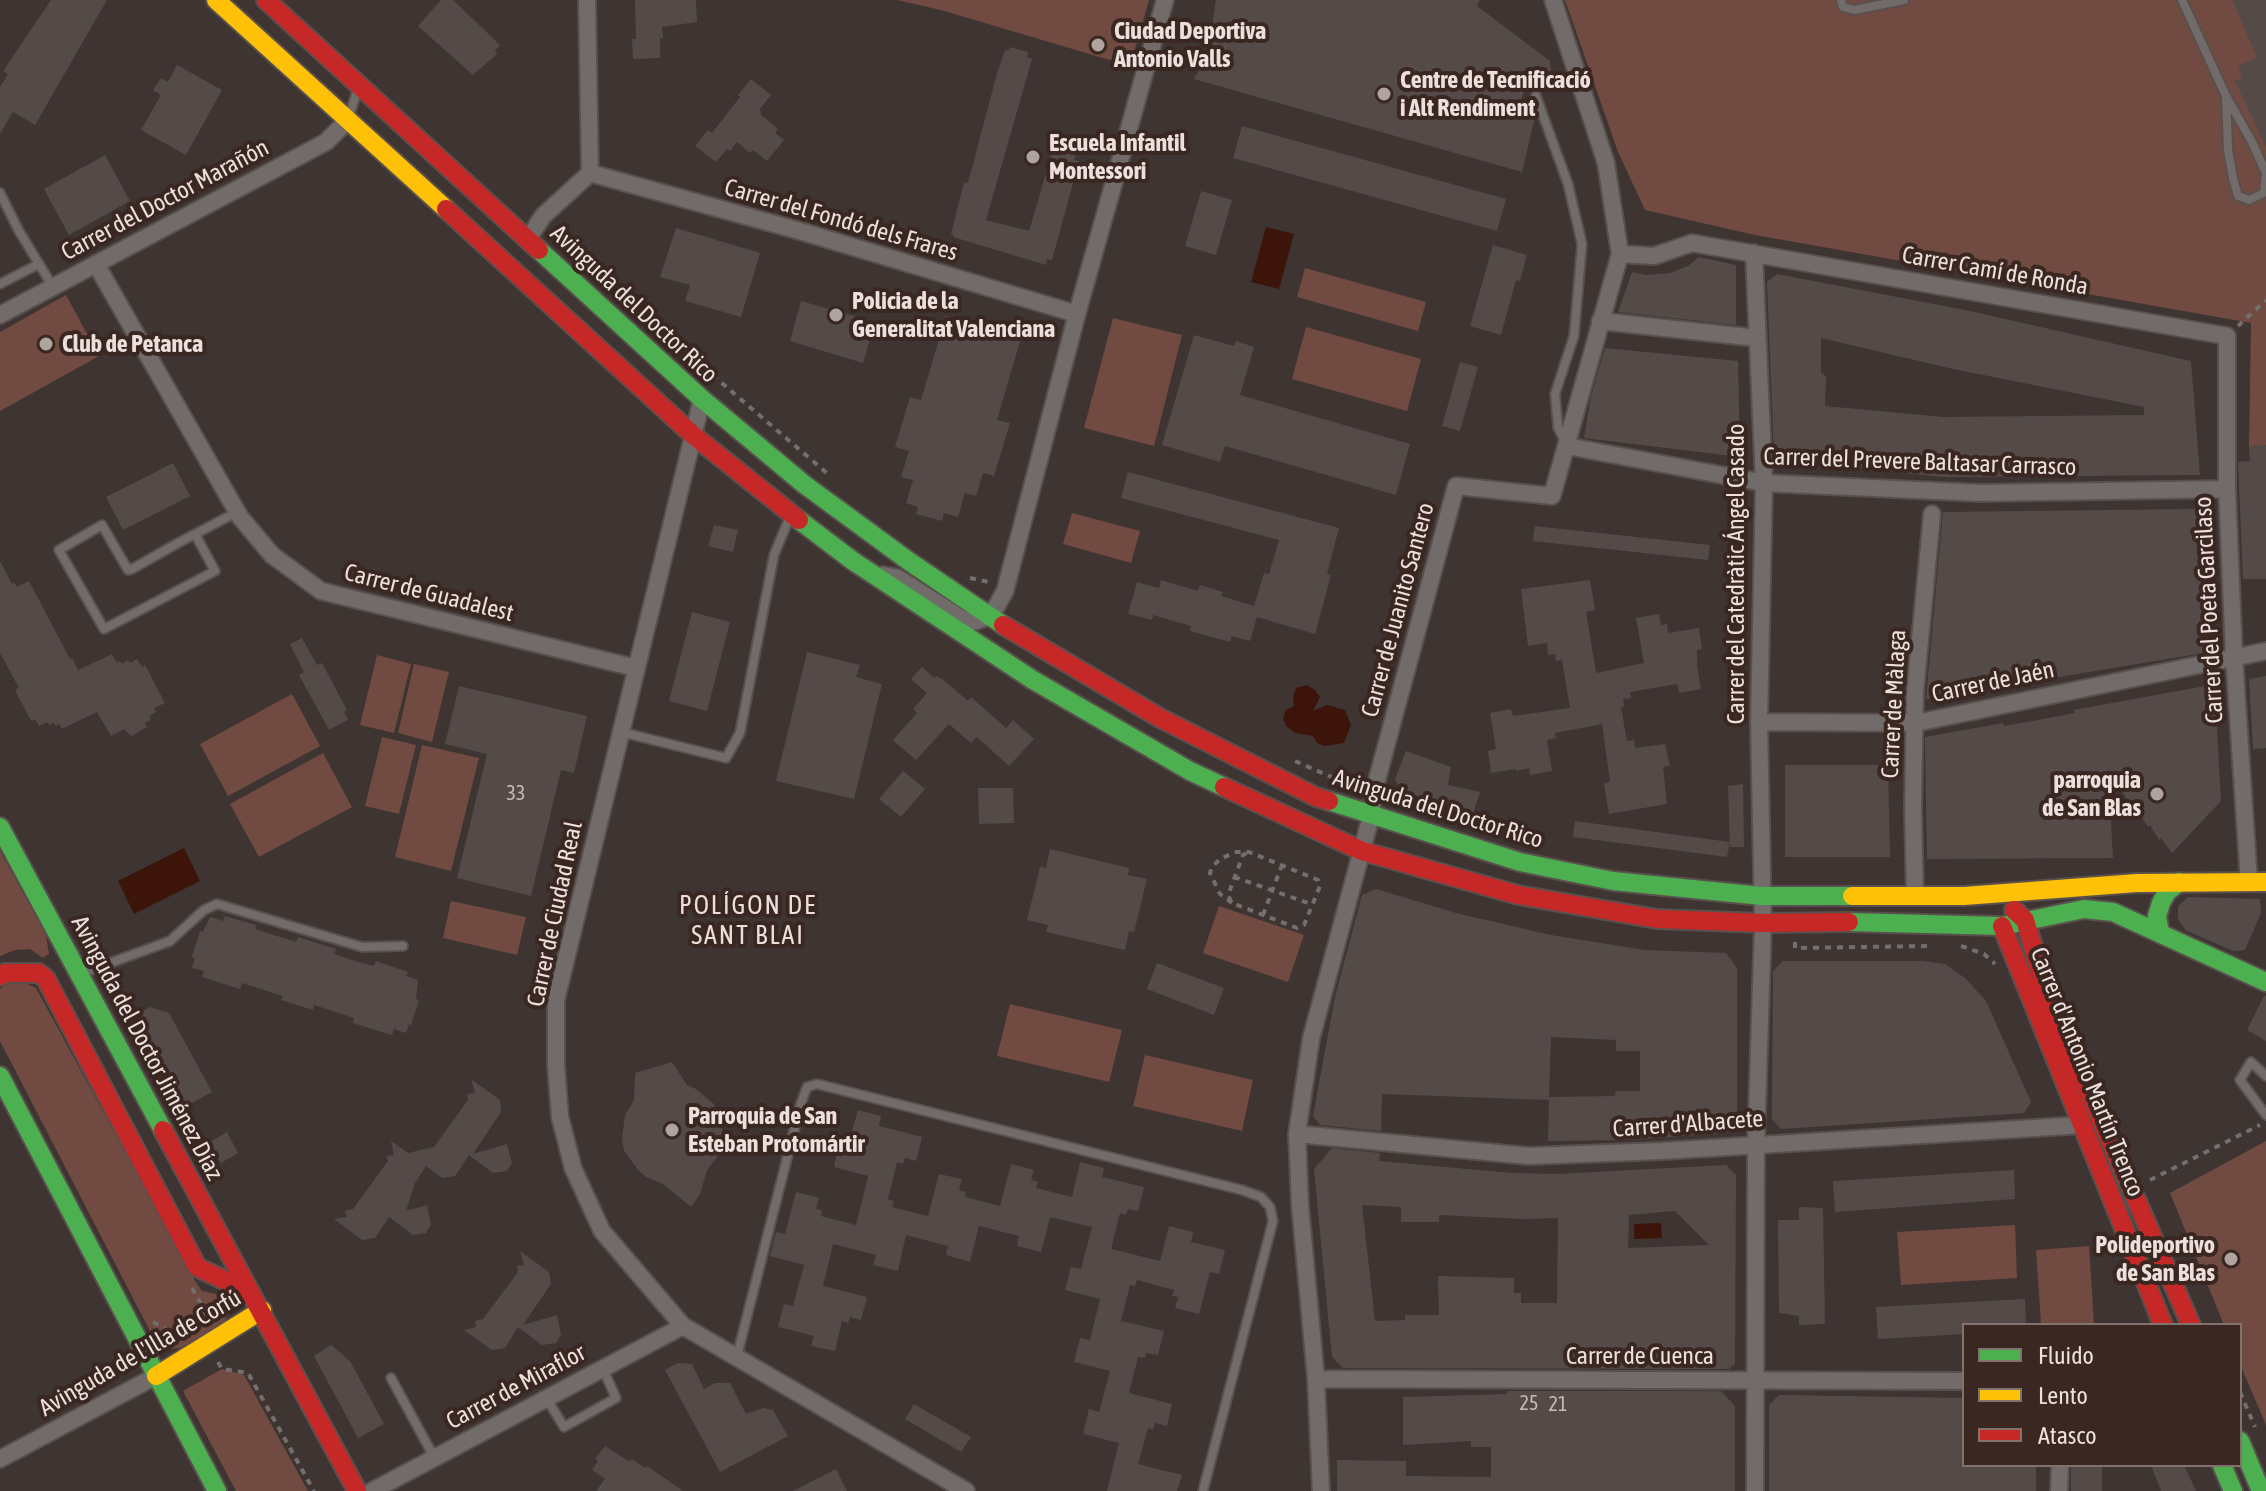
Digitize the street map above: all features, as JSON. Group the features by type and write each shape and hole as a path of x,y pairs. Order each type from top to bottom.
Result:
{"street":[{"name":"Avinguda del Doctor Rico","path":"216,0 693,435 791,514 870,572 1033,680 1190,771 1362,851 1518,895 1657,919 1763,923 2014,919"},
{"name":"Avinguda del Doctor Rico","path":"266,0 702,399 805,485 910,562 991,616 1160,718 1316,797 1520,862 1613,881 1762,896 1994,895 2179,882 2258,882"},
{"path":"528,239 543,216 590,173 587,0"},
{"path":"991,616 1005,591 1077,314 1165,0"},
{"path":"1553,0 1606,163 1620,254"},
{"name":"Carrer del Doctor Marañón","path":"0,315 326,142 348,120"},
{"name":"Carrer del Fondó dels Frares","path":"590,173 800,231 1077,314"},
{"name":"Carrer Camí de Ronda","path":"1620,254 1654,256 1692,243 2227,336"},
{"name":"Carrer del Catedràtic Ángel Casado","path":"1754,253 1764,483 1759,722 1763,923 1756,1143 1755,1491"},
{"name":"Carrer de Juanito Santero","path":"1321,1491 1316,1379 1300,1205 1297,1134 1311,1039 1456,486 1552,496 1620,254"},
{"name":"Carrer de Guadalest","path":"96,264 237,512 272,555 321,591 636,668"},
{"path":"1600,321 1757,338"},
{"name":"Carrer del Poeta Garcilaso","path":"2227,336 2227,489 2234,656 2258,882"},
{"name":"Carrer de Ciudad Real","path":"702,399 556,1000 560,1117 573,1168 602,1231 683,1326 966,1491"},
{"name":"Carrer del Prevere Baltasar Carrasco","path":"1567,446 1764,483 1981,493 2227,489"},
{"name":"Carrer de Màlaga","path":"1915,897 1915,693 1932,514"},
{"name":"Avinguda del Doctor Rico","path":"870,572 898,578 961,618 973,622 991,616"},
{"name":"Carrer de Jaén","path":"1759,722 1916,723 2266,651"},
{"name":"Avinguda del Doctor Jiménez Díaz","path":"0,827 357,1491"},
{"path":"2160,933 2157,916 2161,903 2167,892 2179,882"},
{"path":"2014,919 2061,903 2082,887"},
{"name":"Carrer d'Antonio Martín Trenco","path":"1994,895 2014,919 2190,1323"},
{"path":"2014,919 2084,909 2113,912 2264,977"},
{"name":"Carrer d'Antonio Martín Trenco","path":"2014,919 2083,1125 2162,1323"},
{"path":"0,976 5,973 39,973 46,979 197,1267 251,1293"},
{"path":"0,1076 217,1491"},
{"name":"Carrer d'Albacete","path":"1297,1134 1529,1156 1662,1151 2083,1125"},
{"name":"Avinguda de l'Illa de Corfú","path":"0,1459 156,1376 262,1310"},
{"name":"Carrer de Miraflor","path":"372,1491 683,1326"},
{"name":"Carrer de Cuenca","path":"1316,1379 1962,1381"},
{"path":"2242,1446 2261,1491"},
{"path":"2059,1491 2060,1467"},
{"path":"2223,1467 2233,1491"}],"lane":[{"path":"1841,0 1843,7 1854,10 1904,0"},
{"path":"2182,0 2266,173 2264,193 2249,200 2238,196 2233,178 2228,150 2226,96"},
{"path":"348,120 360,85"},
{"path":"1536,96 1568,184 1582,244 1574,336 1555,394 1558,427 1567,446"},
{"path":"0,193 53,287"},
{"path":"0,284 39,264"},
{"path":"195,534 215,571 104,629 59,550 102,525 128,570 195,534 237,512"},
{"path":"621,732 726,758 740,733 774,555 791,514"},
{"path":"80,974 170,941 204,910 217,904 362,947 403,946"},
{"path":"2266,1076 2251,1062 2240,1080 2266,1115"},
{"path":"736,1357 807,1087 817,1084 1242,1190 1261,1197 1270,1207 1273,1221 1203,1491"},
{"path":"547,1399 564,1427 616,1398 603,1369"},
{"path":"391,1378 434,1457"}],"path":[{"path":"543,216 622,295"},
{"path":"2227,336 2266,300"},
{"path":"666,335 835,480"},
{"path":"970,578 986,580 1005,591"},
{"path":"1288,758 1351,785 1374,791"},
{"path":"1236,852 1249,852 1282,865 1318,880 1320,886 1304,925 1297,928 1232,903 1213,884 1212,867 1236,852"},
{"path":"1232,903 1228,895 1234,877 1243,855 1249,852"},
{"path":"1263,915 1282,865"},
{"path":"1234,877 1312,904"},
{"path":"1795,948 1938,946"},
{"path":"1950,946 1962,946 1984,954 2000,968"},
{"path":"2149,1181 2266,1123"},
{"path":"2242,1396 2256,1428"}],"shaded area":[{"name":"Ciudad Deportiva Antonio Valls","path":"897,0 1149,0 1130,66"},
{"path":"1565,0 2266,0 2266,445 2249,447 2251,323 1755,235 1645,210 1618,152"},
{"path":"1266,227 1294,234 1279,289 1251,282"},
{"path":"1305,268 1426,302 1418,331 1297,297"},
{"name":"Club de Petanca","path":"66,295 99,356 0,411 0,332"},
{"path":"1113,318 1182,335 1154,446 1084,428"},
{"path":"1306,327 1421,359 1407,411 1292,379"},
{"path":"1072,513 1140,531 1131,563 1063,544"},
{"path":"377,655 411,664 394,733 360,725"},
{"path":"414,664 449,672 432,742 398,733"},
{"path":"1307,685 1320,697 1313,711 1327,705 1345,710 1351,725 1344,743 1325,746 1317,743 1313,736 1295,733 1286,726 1283,718 1286,710 1294,706 1296,688"},
{"path":"292,694 320,746 228,796 200,744"},
{"path":"382,737 416,745 399,814 365,806"},
{"path":"422,745 479,758 451,871 395,857"},
{"path":"323,753 352,807 259,857 230,804"},
{"path":"184,848 200,881 134,914 118,881"},
{"path":"0,851 46,935 49,954 43,958 30,949 15,950 0,956"},
{"path":"451,901 526,917 517,955 443,938"},
{"path":"1219,906 1304,935 1288,982 1203,953"},
{"path":"11,982 23,982 36,988 195,1281 202,1291 230,1297 235,1303 224,1322 185,1347 172,1349 152,1335 0,1041 0,989"},
{"path":"1010,1004 1122,1030 1109,1082 997,1056"},
{"path":"1145,1055 1253,1080 1242,1131 1133,1106"},
{"name":"Polideportivo de San Blas","path":"2266,1141 2266,1425 2242,1369 2242,1323 2223,1323 2170,1193"},
{"path":"1661,1223 1662,1238 1634,1239 1634,1224"},
{"path":"2015,1225 2017,1278 1901,1285 1897,1232"},
{"path":"2089,1246 2094,1323 2041,1323 2036,1250"},
{"path":"222,1369 244,1375 308,1491 236,1491 183,1391"}],"building":[{"path":"51,0 107,0 35,125 13,112 0,134 0,87 8,74 3,71"},
{"path":"441,0 453,0 500,45 495,51 497,54 473,75 418,26"},
{"path":"635,0 696,0 697,22 662,27 660,58 633,59"},
{"name":"Centre de Tecnificació i Alt Rendiment","path":"1216,0 1480,0 1477,6 1550,61 1551,73 1526,83 1520,105 1535,117 1522,172 1194,79 1208,56"},
{"path":"2232,0 2266,0 2266,147 2235,81 2242,78 2238,66 2257,57"},
{"path":"1010,47 1028,52 1027,57 1032,59 986,220 1029,231 1052,153 1056,154 1057,150 1076,155 1074,160 1079,161 1052,260 1047,259 1046,265 951,234 996,77 1005,50 1009,51"},
{"path":"177,65 222,90 186,155 141,130 161,95 153,90 161,78 168,82"},
{"path":"751,79 771,95 759,110 762,112 760,114 778,129 775,133 784,140 767,161 737,142 716,162 695,146 708,130 712,133"},
{"path":"1242,126 1506,199 1497,231 1233,158"},
{"path":"105,155 130,201 69,235 44,189"},
{"path":"1201,191 1232,200 1216,255 1185,246"},
{"path":"676,228 760,253 741,317 685,301 690,285 660,277"},
{"path":"1493,245 1527,255 1520,281 1516,280 1501,335 1470,326"},
{"path":"1699,257 1736,265 1736,325 1618,312 1632,272 1646,275 1670,273 1688,266"},
{"path":"1777,274 1965,310 2191,361 2200,475 1942,477 1778,459 1774,455 1767,282","holes":["1821,338 1953,369 2144,407 2144,415 1943,417 1825,406 1826,376 1821,373"]},
{"path":"801,301 875,322 863,363 790,341"},
{"path":"946,316 1021,338 997,420 1010,423 994,476 983,473 976,496 965,493 958,517 944,513 942,521 916,514 918,507 906,503 913,480 901,477 909,451 895,447 910,397 921,400"},
{"path":"1194,335 1234,346 1236,341 1254,347 1240,395 1410,444 1396,495 1225,446 1220,462 1162,445"},
{"path":"1605,348 1738,361 1740,457 1584,438 1591,396"},
{"path":"1460,362 1478,367 1460,431 1442,426"},
{"path":"2266,445 2266,579 2243,579 2238,462 2250,461 2249,447"},
{"path":"173,463 190,496 123,530 106,497"},
{"path":"1128,472 1339,528 1327,574 1331,575 1315,634 1257,617 1250,641 1232,636 1230,642 1190,631 1191,626 1153,615 1152,620 1128,614 1137,582 1159,588 1161,580 1198,591 1200,585 1223,592 1221,596 1254,606 1264,573 1269,574 1279,540 1121,498"},
{"path":"2195,509 2205,518 2213,642 2204,653 1926,699 1943,512"},
{"path":"714,525 738,530 733,552 708,546"},
{"path":"1535,526 1710,545 1708,560 1533,541"},
{"path":"0,561 12,584 15,583 17,587 29,581 78,670 112,654 116,662 122,664 137,659 142,667 145,665 165,703 154,708 156,712 145,723 147,727 131,736 124,729 111,736 97,712 62,729 59,724 49,725 47,722 39,726 35,719 31,721 15,690 19,688 0,653"},
{"path":"1590,580 1595,610 1586,612 1596,673 1644,663 1636,618 1659,614 1661,625 1667,624 1668,633 1699,628 1702,649 1697,650 1697,665 1701,689 1679,693 1677,684 1630,692 1631,698 1623,699 1624,707 1621,707 1627,741 1634,740 1635,748 1665,744 1670,766 1663,767 1667,804 1609,814 1604,784 1610,782 1602,724 1555,733 1556,738 1547,740 1552,771 1530,775 1529,768 1491,773 1488,751 1496,749 1490,713 1511,709 1513,716 1570,708 1562,660 1556,661 1555,654 1548,655 1547,643 1528,646 1521,589"},
{"path":"692,612 730,622 707,711 669,701"},
{"path":"302,638 317,665 322,663 347,710 344,712 348,720 329,730 299,675 304,672 290,644"},
{"path":"807,652 860,665 856,677 882,684 854,799 776,781"},
{"path":"922,667 968,701 971,697 1006,728 1013,720 1034,739 1009,766 977,737 971,743 949,724 916,760 893,740 917,713 913,709 927,693 911,679"},
{"path":"2266,676 2266,748 2253,749 2249,679"},
{"path":"459,686 587,716 574,773 561,770 531,896 457,878 487,754 445,744"},
{"path":"2205,686 2215,695 2221,801 2172,853 2140,814 2137,816 2108,769 2113,858 1927,859 1925,737 2038,720 2075,713 2074,710"},
{"path":"1406,751 1451,767 1448,785 1480,792 1473,814 1402,791 1395,779"},
{"path":"1785,765 1888,765 1890,857 1785,857"},
{"path":"903,771 925,789 901,817 879,799"},
{"path":"1743,784 1744,847 1730,847 1728,786"},
{"path":"978,788 1013,788 1014,823 979,824"},
{"path":"1575,821 1730,842 1727,857 1573,837"},
{"path":"1050,849 1129,868 1128,875 1147,879 1134,932 1129,931 1125,950 1046,932 1048,925 1027,920 1040,867 1046,868"},
{"path":"1376,889 1456,913 1551,935 1645,950 1726,953 1737,968 1737,1132 1628,1140 1548,1141 1549,1100 1382,1094 1381,1131 1320,1125 1313,1116 1335,997 1362,895","holes":["1551,1037 1616,1040 1616,1051 1640,1051 1640,1091 1616,1091 1615,1096 1549,1097"]},
{"path":"2188,897 2260,899 2261,913 2245,950 2233,951 2185,930 2178,919 2178,906"},
{"path":"225,916 296,942 298,937 336,949 334,954 362,963 374,966 376,961 408,972 406,976 418,980 416,999 419,1000 411,1025 406,1033 394,1029 392,1035 353,1023 354,1018 314,1005 313,1010 281,1000 283,996 242,983 240,989 202,977 204,971 192,968 200,931 203,932 210,917 223,921"},
{"path":"1783,961 1923,961 1945,964 1965,978 1986,1001 2031,1102 2024,1113 1781,1129 1772,1119 1773,971"},
{"path":"1157,963 1224,988 1214,1015 1147,989"},
{"path":"2266,996 2266,1041 2247,1030"},
{"path":"150,1007 169,1013 212,1092 183,1108 132,1017"},
{"name":"Parroquia de San Esteban Protomártir","path":"672,1062 687,1085 714,1104 724,1136 717,1157 707,1170 700,1194 691,1207 663,1184 639,1171 624,1151 622,1139 625,1115 634,1100 635,1073"},
{"path":"471,1079 500,1100 501,1112 473,1154 507,1144 512,1163 507,1171 493,1173 469,1155 455,1176 442,1178 426,1166 415,1183 406,1211 427,1205 431,1225 426,1233 413,1235 389,1217 375,1238 362,1240 334,1219 347,1217 345,1211 353,1209 388,1161 386,1156 394,1155 391,1141 408,1153 434,1147 468,1100 467,1094 475,1093"},
{"path":"858,1110 881,1116 879,1126 922,1137 916,1161 905,1158 903,1164 897,1162 888,1199 894,1201 892,1207 928,1216 939,1174 962,1179 959,1190 966,1192 965,1197 1000,1206 1011,1164 1034,1170 1031,1180 1038,1182 1036,1188 1072,1197 1080,1162 1104,1168 1102,1177 1144,1187 1138,1211 1128,1209 1126,1215 1120,1213 1111,1249 1160,1261 1169,1226 1193,1232 1191,1242 1225,1250 1219,1274 1210,1272 1199,1314 1175,1308 1178,1297 1172,1296 1174,1290 1137,1280 1135,1286 1130,1285 1121,1321 1164,1331 1158,1355 1146,1353 1145,1358 1138,1357 1129,1393 1172,1404 1167,1426 1155,1423 1153,1430 1148,1428 1138,1464 1182,1475 1177,1491 1107,1491 1119,1443 1083,1434 1089,1409 1099,1412 1110,1371 1074,1362 1080,1338 1090,1340 1100,1299 1065,1290 1071,1267 1081,1269 1092,1227 1050,1217 1041,1252 1017,1246 1019,1236 979,1226 970,1262 946,1255 948,1246 906,1235 898,1271 873,1265 876,1255 833,1244 823,1286 867,1297 861,1320 850,1317 848,1323 842,1321 835,1351 811,1346 814,1336 778,1327 784,1304 793,1306 804,1265 770,1256 776,1232 785,1234 796,1192 819,1198 816,1209 822,1210 821,1216 856,1225 868,1176 834,1167 839,1144 848,1146"},
{"path":"227,1132 238,1153 221,1163 210,1142"},
{"path":"1332,1148 1380,1153 1379,1161 1512,1173 1557,1174 1726,1165 1736,1175 1735,1364 1729,1369 1343,1368 1332,1357 1314,1169","holes":["1362,1205 1401,1207 1401,1222 1439,1222 1439,1215 1558,1218 1557,1303 1521,1303 1521,1293 1514,1293 1514,1278 1438,1276 1439,1315 1405,1315 1405,1320 1375,1321","1675,1211 1709,1245 1628,1248 1629,1215"]},
{"path":"2014,1170 2015,1199 1835,1212 1833,1181"},
{"path":"1799,1207 1823,1208 1825,1324 1799,1325 1799,1316 1779,1313 1778,1220 1799,1220"},
{"path":"520,1251 549,1272 551,1284 523,1325 557,1315 561,1335 556,1343 542,1345 518,1327 505,1348 492,1350 464,1330 476,1327 475,1321 483,1319 518,1272 517,1266 524,1265"},
{"path":"2025,1299 2026,1323 1962,1323 1962,1334 1878,1339 1876,1307"},
{"path":"331,1345 350,1361 384,1424 358,1438 314,1356"},
{"path":"678,1363 692,1364 704,1389 715,1383 730,1383 746,1414 763,1408 773,1410 788,1436 720,1472 665,1370"},
{"path":"1507,1391 1721,1391 1735,1406 1735,1491 1337,1491 1337,1460 1406,1461 1406,1476 1491,1477 1491,1447 1471,1447 1471,1441 1403,1445 1403,1397 1507,1394"},
{"path":"1779,1395 1962,1398 1962,1467 2036,1467 2036,1491 1769,1491 1769,1405"},
{"path":"914,1404 971,1437 961,1452 905,1419"},
{"path":"605,1446 630,1462 632,1459 645,1468 647,1466 683,1491 596,1491 605,1479 592,1470 598,1461 595,1459"},
{"path":"2071,1467 2102,1467 2102,1491 2071,1491"},
{"path":"2152,1467 2185,1467 2196,1491 2161,1491"},
{"path":"836,1469 847,1491 793,1491"}],"traffic: fast":[{"path":"539,250 702,399 805,485 1003,625"},
{"path":"799,520 853,561 1033,680 1190,771 1224,787"},
{"path":"1329,801 1520,862 1613,881 1762,896 1852,896"},
{"path":"0,827 163,1130"},
{"path":"2160,933 2157,916 2161,903 2167,892 2179,882"},
{"path":"1849,922 2002,926 2084,909 2113,912 2266,982"},
{"path":"0,1076 217,1491"},
{"path":"2242,1446 2261,1491"},
{"path":"2223,1467 2233,1491"}],"traffic: slow":[{"path":"216,0 446,209"},
{"path":"1852,896 1964,896 2137,883 2266,882"},
{"path":"156,1376 262,1310"}],"traffic: jam":[{"path":"266,0 539,250"},
{"path":"446,209 693,435 799,520"},
{"path":"1003,625 1160,718 1329,801"},
{"path":"1224,787 1362,851 1518,895 1657,919 1849,922"},
{"path":"2014,910 2025,920 2050,1003 2190,1323"},
{"path":"2002,926 2162,1323"},
{"path":"0,976 5,973 39,973 46,979 197,1267 251,1293"},
{"path":"163,1130 357,1491"}],"place":[{"name":"Ciudad Deportiva Antonio Valls","path":"1098,45"},
{"name":"Centre de Tecnificació i Alt Rendiment","path":"1384,94"},
{"name":"Escuela Infantil Montessori","path":"1033,157"},
{"name":"Policia de la Generalitat Valenciana","path":"836,315"},
{"name":"Club de Petanca","path":"46,344"},
{"name":"parroquia de San Blas","path":"2157,794"},
{"name":"Parroquia de San Esteban Protomártir","path":"672,1130"},
{"name":"Polideportivo de San Blas","path":"2231,1259"}],"district":[{"name":"POLÍGON DE SANT BLAI","path":"748,921"}]}
